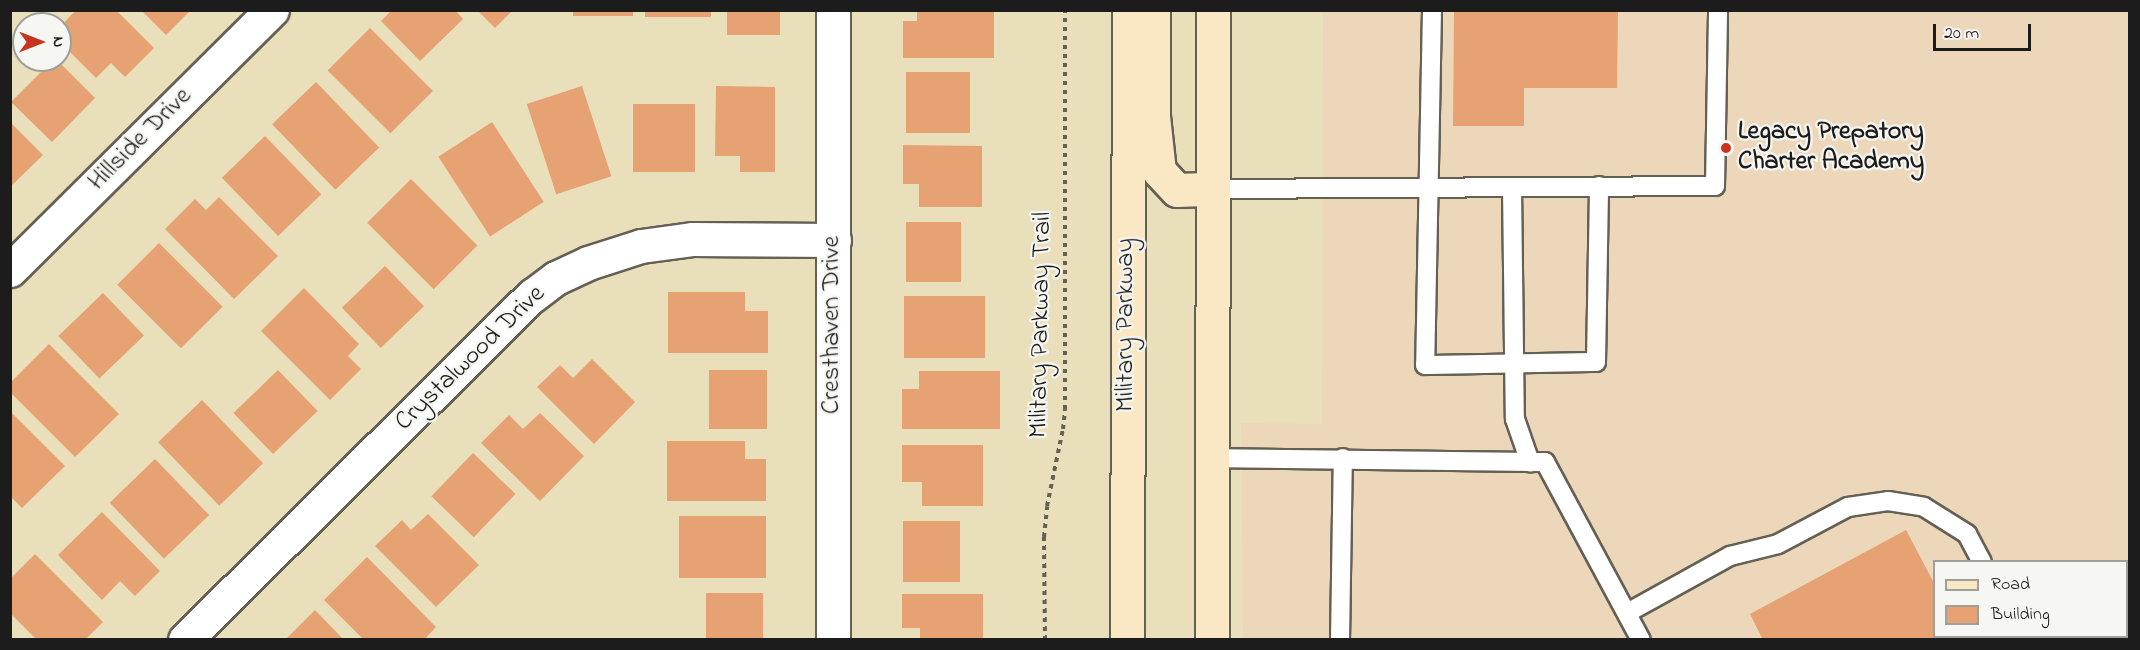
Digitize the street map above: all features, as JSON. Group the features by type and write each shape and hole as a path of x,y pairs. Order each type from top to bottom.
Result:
{"main road":[{"name":"Military Parkway","path":"1126,639 1129,10"},
{"path":"1154,10 1153,116 1159,171 1176,190 1213,189"},
{"path":"1212,639 1213,10"}],"street":[{"name":"Hillside Drive","path":"10,270 272,10"},
{"name":"Cresthaven Drive","path":"833,10 833,639"},
{"name":"Crystalwood Drive","path":"185,639 524,304 556,278 588,262 641,246 692,239 834,240"}],"lane":[{"path":"1432,10 1425,365 1596,362 1599,186"},
{"path":"1213,189 1715,186 1718,10"},
{"path":"1512,187 1515,419 1530,462"},
{"path":"1212,458 1545,462 1641,639"},
{"path":"1340,639 1343,458"},
{"path":"1627,613 1730,556 1778,544 1848,507 1888,501 1924,507 1933,512 1967,534 1981,560"}],"path":[{"name":"Military Parkway Trail","path":"1045,639 1044,537 1047,506 1064,429 1065,409 1065,10"}],"shaded area":[{"path":"1323,11 2129,11 2129,639 1243,639 1241,423 1322,424"}],"building":[{"path":"76,10 116,10 154,48 125,77 111,63 96,78 72,54 72,14"},
{"path":"141,10 191,10 166,35"},
{"path":"392,10 455,10 463,19 420,61 381,21"},
{"path":"477,10 513,10 495,28"},
{"path":"573,10 633,10 633,16 573,16"},
{"path":"645,10 711,10 711,17 645,17"},
{"path":"727,10 780,10 780,35 727,35"},
{"path":"917,10 994,10 994,58 903,58 903,21 917,21"},
{"path":"1454,10 1618,10 1617,88 1524,88 1524,126 1453,126"},
{"path":"370,28 433,91 391,133 328,70"},
{"path":"41,72 69,72 95,98 52,142 11,102"},
{"path":"906,72 970,72 970,133 906,133"},
{"path":"316,82 379,147 335,190 272,124"},
{"path":"582,86 611,176 556,194 527,104"},
{"path":"716,86 775,87 775,172 740,172 740,156 715,156"},
{"path":"633,104 695,104 695,172 633,172"},
{"path":"10,122 43,155 10,187"},
{"path":"492,122 544,202 490,237 438,157"},
{"path":"265,136 321,194 278,236 222,178"},
{"path":"903,145 982,146 982,207 919,207 919,184 903,184"},
{"path":"411,179 477,245 434,289 367,223"},
{"path":"219,197 278,256 234,299 165,229 195,199 206,210"},
{"path":"906,222 961,222 961,282 906,282"},
{"path":"159,243 223,307 181,348 117,285"},
{"path":"385,266 424,306 381,348 342,308"},
{"path":"304,288 359,344 348,356 361,369 330,400 261,331"},
{"path":"668,292 745,292 745,311 768,311 768,353 668,353"},
{"path":"103,293 144,335 99,379 58,336"},
{"path":"904,296 985,296 985,358 904,358"},
{"path":"49,344 119,414 75,457 10,392 10,383"},
{"path":"592,359 635,402 594,444 537,387 560,365 573,378"},
{"path":"278,370 318,411 273,454 233,413"},
{"path":"709,370 767,370 767,429 709,429"},
{"path":"919,371 1000,371 1000,429 902,429 902,389 919,389"},
{"path":"202,400 263,463 219,506 158,442"},
{"path":"10,411 65,466 22,508 10,496"},
{"path":"540,413 584,456 540,501 481,443 509,415 523,429"},
{"path":"667,441 745,441 745,459 766,459 766,501 667,501"},
{"path":"902,445 983,445 983,506 922,506 922,482 902,482"},
{"path":"473,453 515,494 474,537 431,496"},
{"path":"155,459 209,515 164,559 110,503"},
{"path":"102,512 160,571 135,596 120,581 102,600 58,555"},
{"path":"428,514 479,565 436,607 375,546 402,520 411,530"},
{"path":"679,516 766,516 766,578 679,578"},
{"path":"903,521 960,521 960,582 903,582"},
{"path":"1906,530 1933,581 1933,638 1964,638 1965,640 1763,640 1750,614"},
{"path":"35,554 103,622 85,640 37,640 10,613 10,579"},
{"path":"367,557 436,627 424,640 364,640 324,600"},
{"path":"706,593 763,593 763,640 706,640"},
{"path":"902,594 983,594 983,640 920,640 920,628 902,628"},
{"path":"315,610 344,640 285,640"}],"place":[{"name":"Legacy Prepatory Charter Academy","path":"1726,148"}]}
